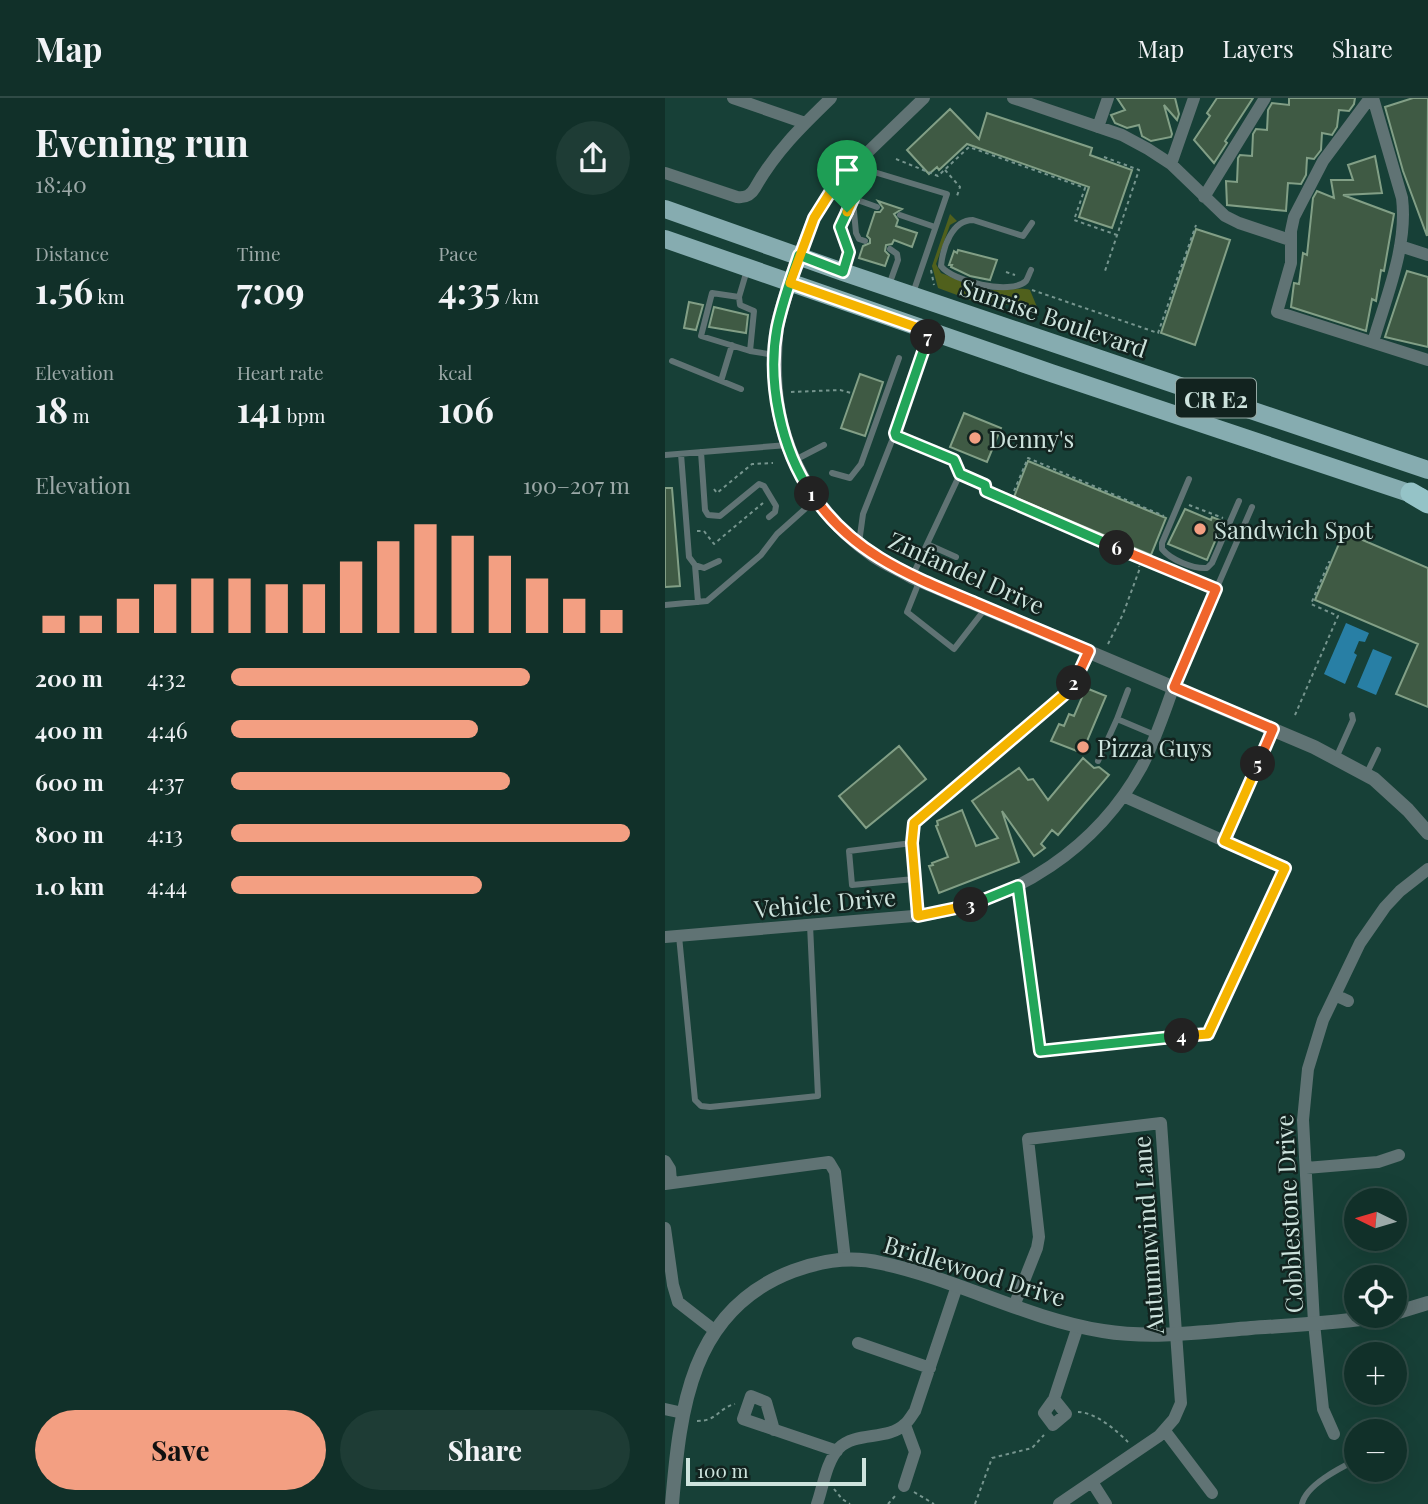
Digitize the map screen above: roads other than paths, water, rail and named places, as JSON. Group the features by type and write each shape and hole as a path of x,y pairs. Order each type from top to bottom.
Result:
{"main road":[{"name":"Sunrise Boulevard","path":"665,209 1428,470"},
{"name":"CR E2","path":"665,239 1422,499"}],"street":[{"path":"733,98 805,123"},
{"path":"665,173 737,197 748,196 754,191 771,161 831,98"},
{"name":"Zinfandel Drive","path":"924,98 831,191 814,218 799,255 777,330 775,393 783,434 802,479 816,500 876,558 916,578 1336,758 1367,775 1426,826"},
{"path":"1098,127 1108,98"},
{"path":"1171,164 1193,98"},
{"path":"1205,197 1265,98"},
{"path":"1372,98 1346,128 1307,189 1294,217 1290,240 1291,263 1277,312 1428,360"},
{"path":"1372,98 1402,198 1403,230 1373,342"},
{"path":"1019,99 1098,127 1148,149 1171,164 1215,208 1232,220 1290,240"},
{"path":"1399,246 1428,256"},
{"name":"Vehicle Drive","path":"665,937 918,916 967,906 1018,886 1073,850 1095,830 1123,796 1141,766 1174,687"},
{"path":"1224,841 1273,729"},
{"path":"1018,886 1040,1051 1208,1034 1285,868 1123,796"},
{"name":"Cobblestone Drive","path":"1334,1434 1323,1409 1314,1323 1303,1120 1308,1069 1318,1032 1372,924 1400,891 1428,869"},
{"path":"1335,995 1348,1001"},
{"name":"Autumnwind Lane","path":"1014,1306 1039,1237 1028,1139 1161,1123 1175,1334 1182,1395 1179,1410 1165,1431 1059,1504"},
{"path":"1306,1168 1378,1162 1399,1155"},
{"path":"665,1161 670,1169 668,1183 829,1162 835,1172 845,1260"},
{"path":"665,1228 678,1302 714,1330"},
{"name":"Bridlewood Drive","path":"672,1504 683,1413 692,1377 714,1330 733,1309 772,1280 814,1264 845,1260 884,1263 1078,1326 1130,1335 1175,1334 1344,1320"},
{"path":"817,1504 837,1451 850,1441 887,1433 905,1425 915,1411 957,1286"},
{"path":"1407,1309 1428,1303"},
{"path":"1054,1399 1066,1414 1053,1425 1044,1413 1054,1399 1078,1326"},
{"path":"858,1343 930,1368"},
{"path":"774,1430 766,1402 751,1396 743,1419 774,1430 837,1451"},
{"path":"665,1409 683,1413"},
{"path":"904,1486 915,1452 905,1425"},
{"path":"1165,1431 1212,1493"},
{"path":"1092,1482 1106,1504"}],"lane":[{"path":"854,166 947,194 912,295"},
{"path":"831,191 877,207"},
{"path":"853,199 856,233 859,239 865,241"},
{"path":"843,272 849,252 840,227 853,199"},
{"path":"900,215 935,227"},
{"path":"1031,270 1024,282 1013,287 987,286 945,271 941,260 954,227 965,220 973,220 1023,236 1032,223"},
{"path":"888,287 898,261 897,254 891,249"},
{"path":"747,268 739,297 740,305 754,311 750,351"},
{"path":"739,297 712,293 701,336 750,351 775,355"},
{"path":"859,544 863,514 930,332"},
{"path":"722,381 732,345"},
{"path":"832,473 850,478 861,464 899,358"},
{"path":"671,361 741,389"},
{"path":"895,433 896,436 954,460 960,474 985,485 986,491 1216,589"},
{"path":"665,455 788,445"},
{"path":"794,460 824,445"},
{"path":"701,452 705,510 708,515 720,516 759,484 764,486 776,506 775,512 769,517"},
{"path":"681,454 689,557 695,565 698,602"},
{"path":"960,474 927,544 907,612 954,649 986,608"},
{"path":"1189,479 1162,543 1162,549 1168,555 1207,568 1212,563 1239,501"},
{"path":"665,605 707,601 761,555 777,534 816,500"},
{"path":"1174,687 1252,506"},
{"path":"927,544 956,557"},
{"path":"695,565 704,568 719,561"},
{"path":"918,916 912,843 914,823 1072,688 1089,651"},
{"path":"1098,761 1128,690"},
{"path":"1336,758 1353,720 1352,715"},
{"path":"1117,719 1155,736"},
{"path":"1367,775 1378,750"},
{"path":"912,843 849,851 852,885 914,879"},
{"path":"679,936 695,1100 701,1105 711,1107 818,1096 810,925"},
{"path":"1302,1504 1304,1497 1332,1472 1344,1466"}],"water":[{"path":"1346,623 1369,633 1365,642 1359,641 1354,653 1357,655 1345,684 1324,674"},
{"path":"1373,649 1392,657 1376,695 1357,687"}],"place":[{"name":"Denny's","path":"975,438"},
{"name":"Sandwich Spot","path":"1200,529"},
{"name":"Pizza Guys","path":"1083,747"}]}
